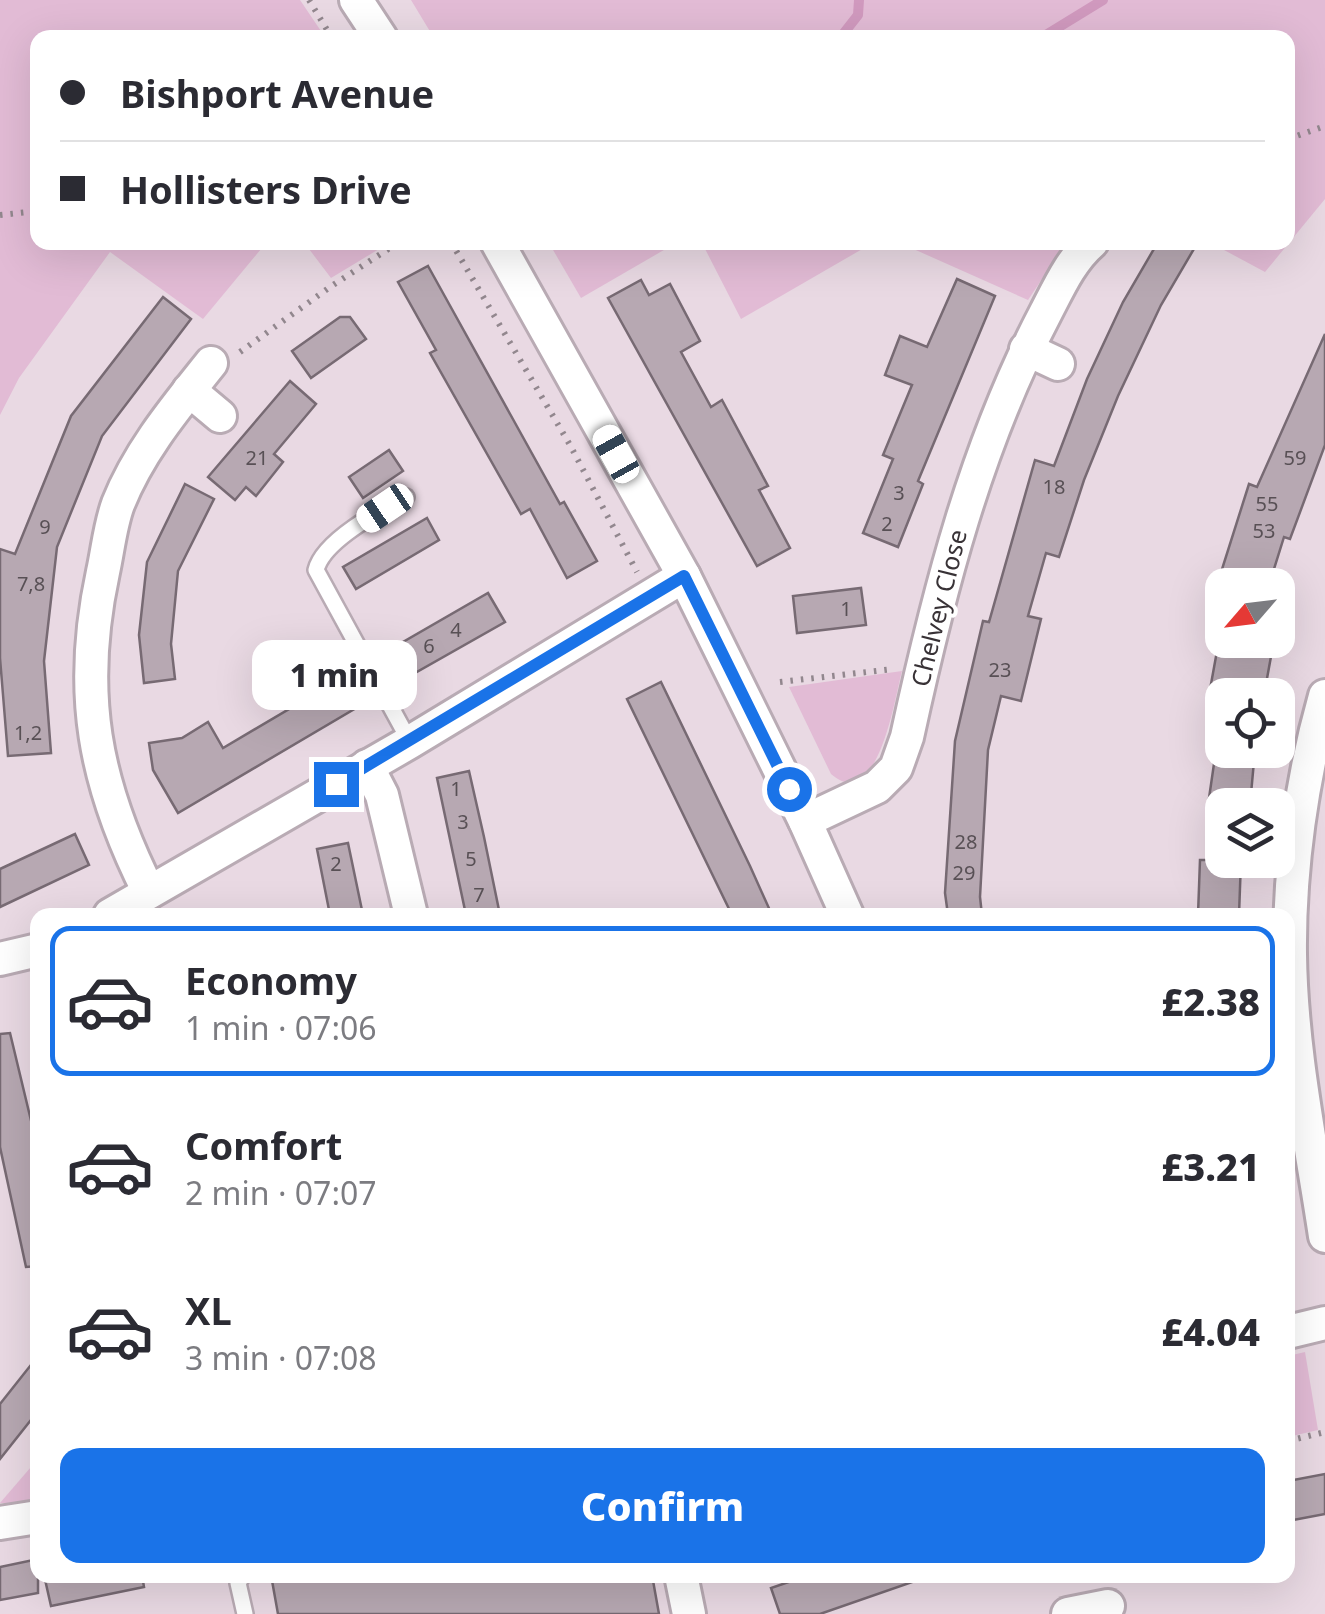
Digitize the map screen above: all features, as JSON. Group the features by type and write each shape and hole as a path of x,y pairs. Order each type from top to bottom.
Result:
{"street":[{"path":"356,0 376,30"},
{"path":"501,250 684,576 844,908"},
{"name":"Chelvey Close","path":"805,822 876,787 896,768 965,504 1026,350 1062,282 1086,250"},
{"path":"1026,350 1058,364"},
{"path":"149,892 126,846 104,781 93,720 90,655 109,536 118,504 149,446 211,363"},
{"path":"190,390 220,416"},
{"path":"122,908 410,742 684,576"},
{"path":"1293,908 1312,740 1325,696"},
{"path":"367,766 382,794 409,908"},
{"path":"0,959 30,952"},
{"path":"1295,1012 1325,1236"},
{"path":"1295,1330 1325,1323"},
{"path":"0,1524 30,1518"},
{"path":"683,1583 689,1614"},
{"path":"1068,1614 1106,1598"}],"lane":[{"path":"406,498 339,540 319,559 316,570 410,742"},
{"path":"238,1583 245,1614"}],"path":[{"path":"309,0 327,30"},
{"path":"1295,137 1325,126"},
{"path":"0,215 30,212"},
{"path":"211,363 241,352 330,286 387,250"},
{"path":"456,250 570,445 649,595"},
{"path":"780,682 922,665"},
{"path":"1295,1440 1325,1432"}],"shaded area":[{"path":"0,0 300,0 320,30 30,30 30,250 260,250 203,319 110,252 19,378 0,415"},
{"path":"411,0 1325,0 1325,199 1295,236 1295,30 429,30"},
{"path":"310,250 377,250 331,278"},
{"path":"553,250 664,250 581,298"},
{"path":"706,250 861,250 741,319"},
{"path":"916,250 1067,250 1054,261 1028,300"},
{"path":"1224,250 1283,250 1265,272"},
{"path":"902,671 889,725 872,766 861,779 847,782 831,774 789,687"},
{"path":"1305,1352 1318,1430 1295,1435 1295,1354"},
{"path":"30,1468 30,1500 0,1503"}],"building":[{"path":"1153,250 1193,250 1161,305 1118,396 1084,480 1059,557 1046,553 1028,616 1041,619 1021,701 1001,696 988,750 981,908 947,908 955,741 983,621 989,622 1035,460 1054,466 1087,379 1123,302"},
{"path":"428,266 560,504 564,502 597,561 567,578 530,509 521,514 430,353 436,350 398,282"},
{"path":"957,279 995,296 918,481 923,484 898,547 863,533 893,459 883,455 912,385 885,375 900,336 927,347"},
{"path":"641,280 649,295 670,284 700,341 681,352 711,407 722,400 768,486 759,490 790,548 757,566 608,298"},
{"path":"163,297 191,319 102,436 57,547 44,661 51,753 8,756 0,658 0,549 15,554 71,416"},
{"path":"340,317 350,317 366,339 311,378 292,351"},
{"path":"1325,334 1325,445 1290,539 1284,537 1274,568 1222,568 1249,484 1257,487"},
{"path":"290,381 316,404 274,454 283,462 256,496 246,487 235,500 208,477"},
{"path":"389,450 403,471 363,498 349,477"},
{"path":"185,484 214,499 178,571 171,644 175,679 144,683 139,635 147,562"},
{"path":"427,518 439,540 356,589 343,567"},
{"path":"861,588 866,625 797,633 793,596"},
{"path":"488,593 505,622 392,686 377,657"},
{"path":"1216,658 1271,658 1267,678 1212,678"},
{"path":"357,669 373,698 178,813 153,770 149,743 182,738 208,722 223,748"},
{"path":"661,682 769,908 729,908 627,699"},
{"path":"1213,768 1253,768 1252,788 1210,788"},
{"path":"469,771 499,908 465,908 437,778"},
{"path":"75,834 89,865 0,907 0,869"},
{"path":"348,843 362,908 329,908 317,849"},
{"path":"1200,860 1205,860 1205,878 1240,878 1239,908 1198,908"},
{"path":"10,1033 30,1116 30,1267 26,1267 0,1147 0,1034"},
{"path":"30,1366 30,1421 0,1459 0,1404"},
{"path":"1325,1474 1325,1514 1295,1520 1295,1480"},
{"path":"30,1561 30,1583 38,1583 38,1593 0,1600 0,1567"},
{"path":"46,1583 143,1583 144,1587 51,1606"},
{"path":"272,1583 653,1583 659,1614 278,1614"},
{"path":"786,1583 909,1583 820,1614 780,1614 771,1588"}],"waterway":[{"path":"846,30 858,15 859,0"},
{"path":"1054,30 1103,0"}],"route":[{"path":"336,784 684,576 789,789"}]}
